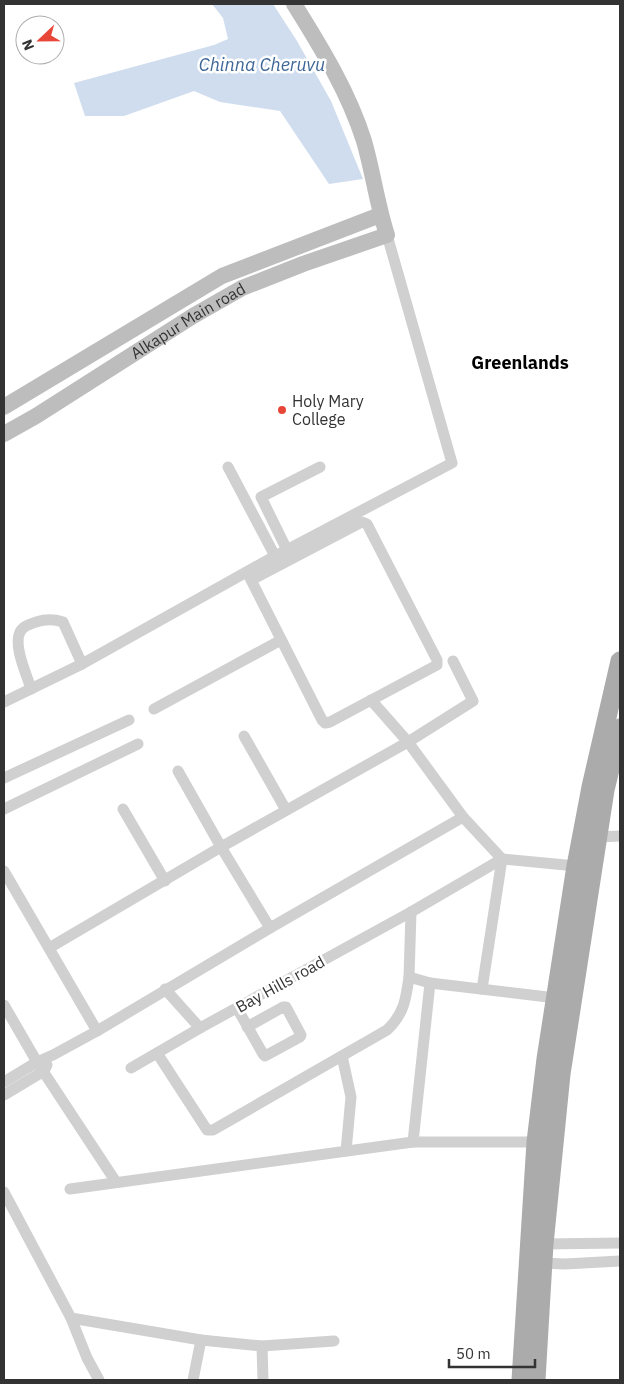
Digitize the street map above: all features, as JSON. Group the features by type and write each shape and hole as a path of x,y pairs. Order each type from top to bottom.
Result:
{"main road":[{"path":"536,1380 544,1244 536,1142 546,1059 576,866 590,787 620,662"},
{"path":"521,1380 540,1205 605,790 620,728"}],"street":[{"path":"249,576 275,556 452,463 380,215 364,143 354,115 332,68 294,4"},
{"name":"Alkapur Main road","path":"4,406 222,276 380,215"},
{"name":"Alkapur Main road","path":"4,434 36,416 193,316 242,288 386,235"},
{"path":"228,467 275,556"},
{"path":"287,550 261,496 320,467"},
{"path":"4,702 82,664 249,576 362,522 367,524 437,660 437,665 325,723 249,576"},
{"path":"31,689 18,643 20,631 28,624 55,619 63,622 82,664"},
{"path":"154,709 281,640"},
{"path":"49,948 221,847 408,742 473,700 453,661"},
{"path":"372,700 408,742 463,817 502,859 576,866"},
{"path":"4,778 129,720"},
{"path":"244,736 286,810"},
{"path":"4,810 138,744"},
{"path":"178,771 270,928"},
{"path":"123,809 165,881"},
{"path":"4,1094 53,1055 463,817"},
{"path":"598,837 620,836"},
{"path":"482,989 502,859"},
{"name":"Bay Hills road","path":"131,1068 411,912 502,859"},
{"path":"4,871 97,1031"},
{"path":"157,1053 207,1130 213,1130 388,1030 397,1021 405,1005 409,977 411,912"},
{"path":"409,977 430,983 556,998"},
{"path":"413,1142 430,983"},
{"path":"166,989 200,1028"},
{"path":"4,1006 116,1182"},
{"path":"237,1008 247,1027 265,1056 301,1035 286,1007 283,1006 247,1027"},
{"path":"342,1056 352,1097 346,1151"},
{"path":"4,1082 41,1066"},
{"path":"70,1189 413,1142 536,1142"},
{"path":"4,1192 71,1318 87,1358 99,1380"},
{"path":"544,1244 620,1243"},
{"path":"543,1263 564,1264 620,1261"},
{"path":"71,1318 201,1340 262,1346 334,1341"},
{"path":"193,1380 201,1340"},
{"path":"262,1346 262,1380"}],"water":[{"name":"Chinna Cheruvu","path":"212,4 273,4 297,41 331,101 363,179 329,184 280,111 220,102 194,91 124,116 85,116 74,83 214,45 228,39 223,18"}],"place":[{"name":"Holy Mary College","path":"282,410"}],"district":[{"name":"Greenlands","path":"520,363"}]}
